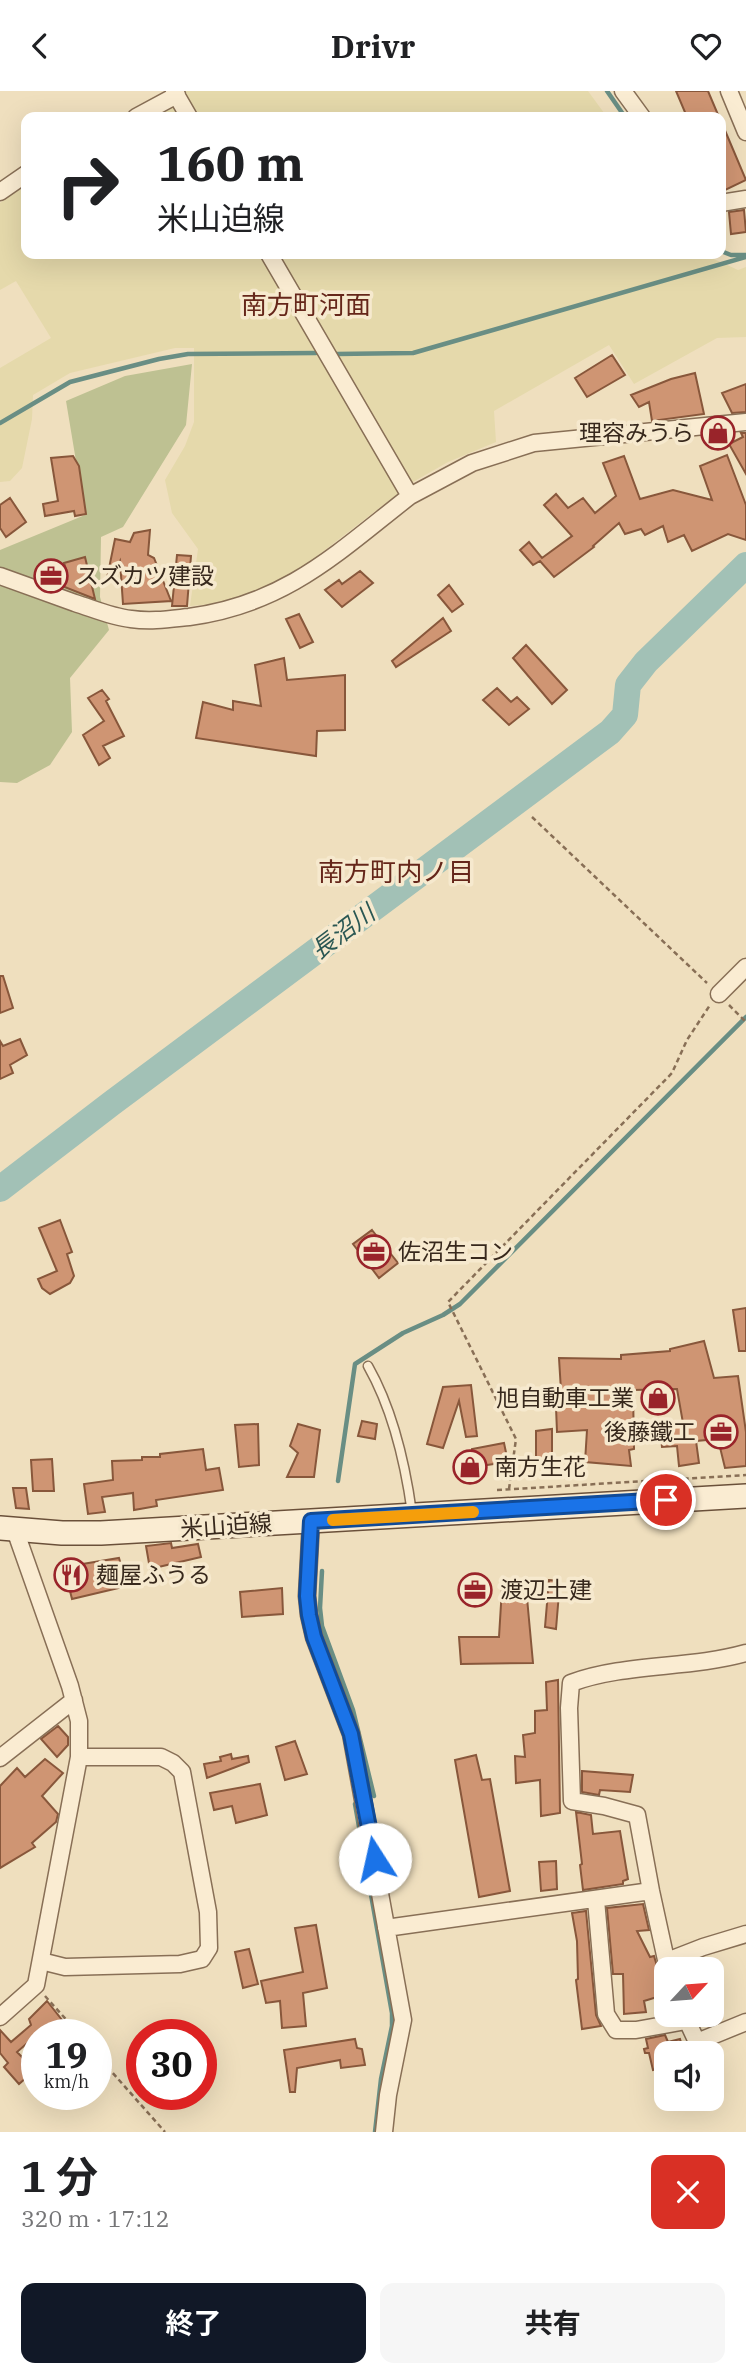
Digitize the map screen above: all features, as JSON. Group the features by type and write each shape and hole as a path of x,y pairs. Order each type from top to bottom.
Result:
{"main road":[{"name":"米山迫線","path":"7,1529 101,1534 412,1515 503,1497 746,1496"}],"street":[{"path":"623,91 638,112"},
{"path":"729,91 746,132"},
{"path":"144,112 175,93 186,112"},
{"path":"0,192 21,177"},
{"path":"726,202 746,199"},
{"path":"272,259 410,496"},
{"path":"0,576 109,615 129,619 151,621 216,612 252,603 298,580 410,496 472,463 534,443 746,422"},
{"path":"721,997 746,967"},
{"path":"316,1520 307,1596 309,1615 314,1637 351,1734 403,2020 384,2132"},
{"path":"0,2017 36,1985 79,1757 79,1721 74,1700 7,1529"},
{"path":"666,1957 650,1891 637,1815 572,1801 569,1708 571,1683 592,1675 672,1666 746,1653"},
{"path":"0,1758 74,1700"},
{"path":"41,1961 65,1967 180,1963 202,1958 209,1948 208,1912 182,1772 161,1757 79,1757"},
{"path":"386,1928 650,1891"},
{"path":"596,1900 606,2014 617,2030 636,2030 654,2026"},
{"path":"684,1957 703,1947 746,1934"},
{"path":"689,2027 696,2042 746,2022"}],"lane":[{"path":"368,1366 385,1400 394,1428 407,1473 412,1515"}],"path":[{"path":"532,817 746,1022"},
{"path":"721,997 703,1014 671,1073 448,1301 516,1439 503,1497 746,1475"},
{"path":"36,1985 66,2019"},
{"path":"112,2072 165,2132"}],"shaded area":[{"path":"185,91 588,91 603,112 160,112 188,97"},
{"path":"21,188 21,259 714,259 738,270 746,267 746,337 717,338 634,384 609,345 494,411 496,442 448,462 413,482 299,570 259,592 212,604 190,606 198,549 172,513 165,480 185,446 194,422 194,348 175,348 70,373 33,395 32,419 22,468 10,481 0,482 0,368 51,338 16,281 0,290 0,203"}],"green space":[{"path":"192,364 186,425 123,527 101,537 100,597 109,630 70,678 72,732 50,765 17,783 0,782 0,550 85,515 66,401 125,376"}],"building":[{"path":"676,91 708,91 717,112 685,112"},
{"path":"726,133 746,180 726,190"},
{"path":"744,210 746,232 731,234 729,212"},
{"path":"612,355 625,375 587,397 575,378"},
{"path":"695,373 704,414 652,421 649,402 639,407 631,395 671,379"},
{"path":"746,384 746,412 732,413 722,393"},
{"path":"741,433 746,433 746,474 729,444 743,437"},
{"path":"727,455 746,505 746,540 728,534 692,551 684,535 668,542 663,526 645,535 641,529 625,534 619,523 594,547 554,577 540,561 533,565 520,550 529,542 542,558 572,536 544,505 556,494 568,508 583,498 595,513 616,496 603,463 624,456 640,499 673,490 712,500 700,466"},
{"path":"73,456 79,466 86,514 75,516 74,511 45,516 43,504 58,501 51,458"},
{"path":"10,498 26,522 6,537 0,528 0,505"},
{"path":"150,530 148,555 154,558 171,601 123,604 120,561 110,579 107,578 115,539 130,542 134,533"},
{"path":"177,555 191,556 187,606 172,606"},
{"path":"85,557 95,599 62,586 67,572 64,563"},
{"path":"360,571 373,583 342,607 325,590 339,580 342,584"},
{"path":"449,585 463,604 452,612 438,595"},
{"path":"299,614 313,642 300,648 286,619"},
{"path":"443,618 451,631 396,667 392,661"},
{"path":"526,645 567,690 552,704 513,658"},
{"path":"284,658 287,680 345,675 345,730 317,731 316,756 196,738 203,702 233,710 233,701 261,706 255,665"},
{"path":"497,688 511,702 517,697 529,709 509,725 483,700"},
{"path":"102,690 109,699 106,701 124,736 103,746 110,758 99,765 83,735 104,721 88,698"},
{"path":"0,976 3,976 13,1008 0,1013"},
{"path":"20,1039 27,1055 10,1065 13,1073 0,1079 0,1041 3,1046"},
{"path":"60,1220 72,1252 67,1254 74,1276 70,1283 50,1294 42,1288 38,1279 57,1271 39,1228"},
{"path":"372,1230 398,1263 379,1278 353,1244"},
{"path":"746,1308 746,1351 739,1351 733,1310"},
{"path":"704,1341 714,1378 738,1376 746,1432 746,1466 725,1468 718,1439 696,1441 699,1463 679,1466 677,1446 662,1447 660,1427 683,1423 677,1389 633,1390 634,1449 629,1450 631,1466 585,1462 587,1430 557,1432 556,1407 562,1407 559,1358 621,1359 621,1355 670,1351"},
{"path":"471,1385 477,1436 466,1437 459,1401 443,1448 427,1444 443,1387"},
{"path":"362,1421 377,1424 375,1439 358,1436"},
{"path":"258,1424 259,1465 239,1467 235,1425"},
{"path":"298,1424 320,1430 314,1477 287,1477 298,1453 290,1446"},
{"path":"552,1429 552,1464 536,1462 536,1431"},
{"path":"504,1443 508,1462 473,1467 472,1449"},
{"path":"203,1449 206,1470 219,1468 223,1490 156,1500 157,1506 134,1510 133,1493 102,1497 105,1512 88,1514 84,1484 113,1480 112,1461 142,1460 142,1457 160,1457 160,1454"},
{"path":"52,1459 54,1491 33,1491 31,1460"},
{"path":"13,1488 26,1488 29,1509 16,1508"},
{"path":"171,1543 172,1548 198,1544 201,1557 150,1569 146,1546"},
{"path":"119,1558 127,1586 72,1599 64,1567"},
{"path":"549,1580 560,1581 556,1629 545,1627"},
{"path":"526,1587 533,1663 461,1664 459,1637 499,1637 502,1588"},
{"path":"282,1588 283,1614 242,1617 240,1592"},
{"path":"558,1680 560,1813 541,1816 540,1780 516,1783 515,1756 525,1757 523,1735 535,1733 535,1711 547,1710 546,1682"},
{"path":"58,1726 68,1737 68,1745 57,1757 41,1739"},
{"path":"295,1741 307,1774 285,1780 276,1747"},
{"path":"231,1754 232,1759 248,1756 249,1762 207,1778 204,1764 221,1761 220,1757"},
{"path":"476,1755 482,1780 490,1779 510,1891 479,1897 455,1760"},
{"path":"45,1759 63,1773 42,1796 58,1814 56,1822 32,1843 35,1847 0,1868 0,1786 17,1768 25,1777"},
{"path":"582,1771 633,1775 630,1792 600,1790 599,1795 582,1792"},
{"path":"260,1784 267,1815 236,1823 232,1806 214,1810 210,1793"},
{"path":"576,1812 591,1815 593,1834 620,1831 628,1879 623,1881 623,1884 583,1890"},
{"path":"556,1861 557,1889 541,1891 539,1862"},
{"path":"643,1904 649,1930 637,1931 650,1957 654,1957 654,1998 644,2001 646,2012 624,2014 623,1974 613,1974 607,1908"},
{"path":"586,1911 596,2015 601,2026 582,2029 576,1980 577,1941 572,1913"},
{"path":"316,1925 327,1988 303,1993 306,2026 282,2028 280,2001 266,2003 261,1981 303,1972 295,1928"},
{"path":"249,1949 258,1984 243,1988 235,1952"},
{"path":"47,2001 61,2019 29,2019"},
{"path":"0,2030 11,2042 21,2034 21,2049 17,2052 21,2056 19,2084 4,2067 8,2063 0,2053"},
{"path":"665,2035 668,2041 654,2041 654,2070 649,2053 645,2053 644,2049 648,2048 646,2039"},
{"path":"355,2039 357,2048 362,2049 365,2065 341,2068 340,2060 297,2068 295,2092 290,2092 284,2050"}],"waterway":[{"path":"607,91 622,112"},
{"path":"726,253 746,255"},
{"path":"336,354 413,353 746,257"},
{"path":"0,423 70,382 159,359 188,354 316,353"},
{"name":"長沼川","path":"0,1189 610,732 625,715 628,685 646,662 746,565"},
{"path":"338,1481 355,1364 403,1333 460,1304 746,1017"},
{"path":"322,1571 322,1626 353,1710 374,1796"},
{"path":"355,1804 392,2013 375,2132"}],"slow traffic":[{"path":"333,1520 473,1512"}],"place":[{"name":"理容みうら","path":"718,433"},
{"name":"スズカツ建設","path":"51,576"},
{"name":"佐沼生コン","path":"374,1252"},
{"name":"旭自動車工業","path":"658,1398"},
{"name":"後藤鐵工","path":"721,1432"},
{"name":"南方生花","path":"470,1467"},
{"name":"麺屋ふうる","path":"71,1575"},
{"name":"渡辺土建","path":"475,1590"}],"district":[{"name":"南方町河面","path":"306,305"},
{"name":"南方町内ノ目","path":"396,872"}],"route":[{"path":"375,1859 351,1734 314,1637 309,1615 307,1596 311,1562 311,1521 666,1500"}]}
